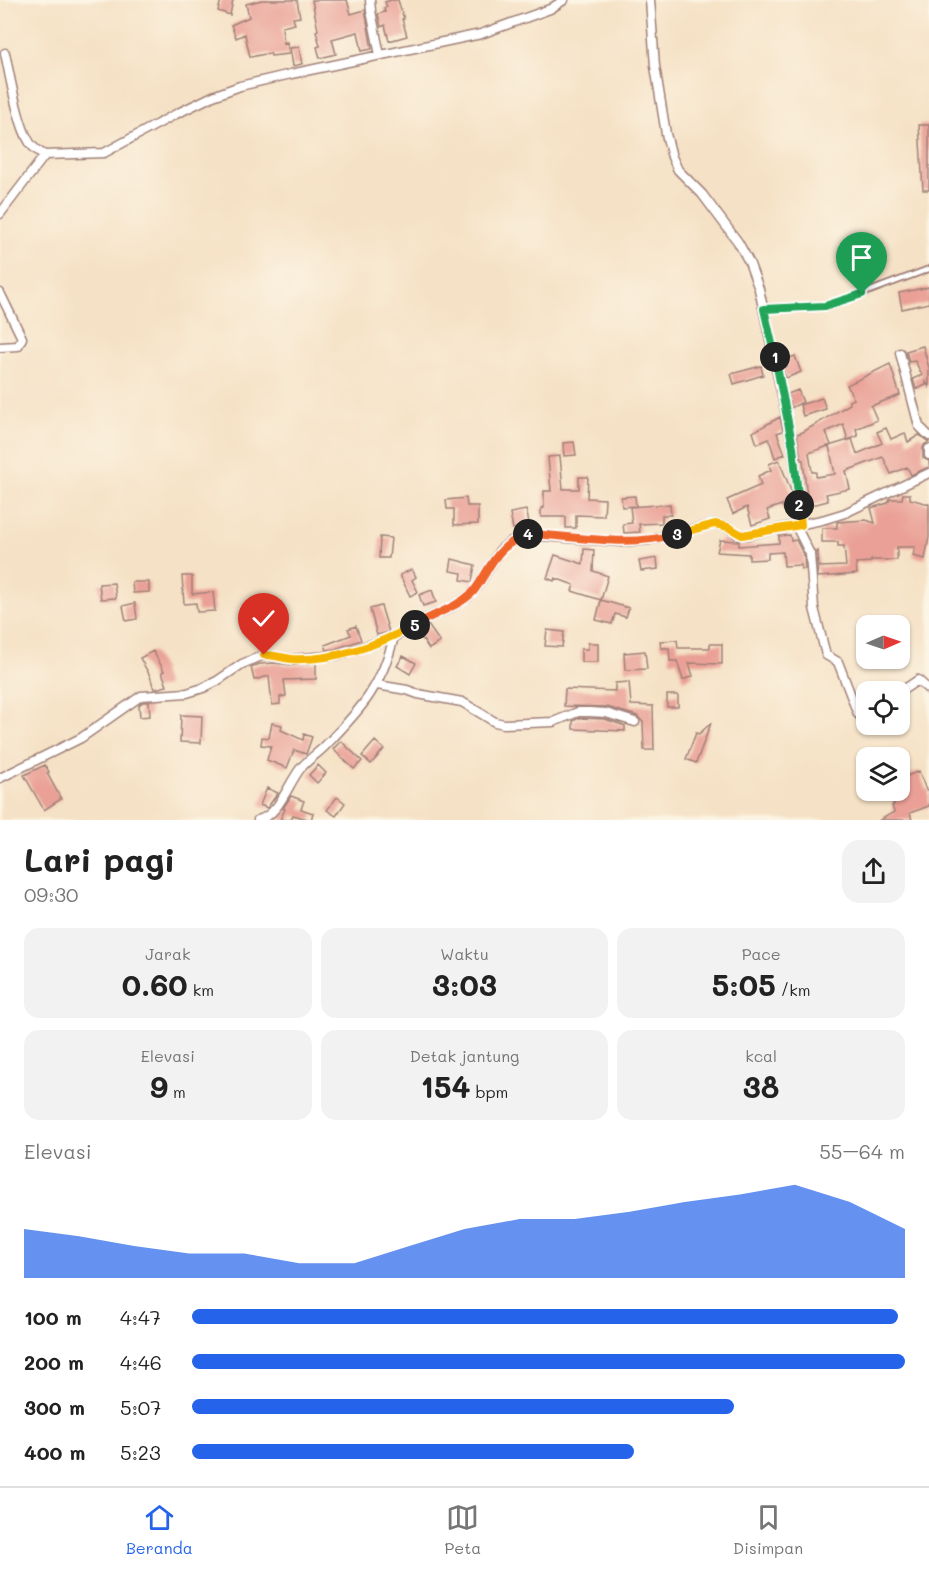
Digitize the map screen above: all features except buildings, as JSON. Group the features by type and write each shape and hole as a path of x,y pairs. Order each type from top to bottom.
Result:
{"street":[{"path":"370,0 380,55"},
{"path":"5,53 27,137 34,148 45,155 104,153 213,96 240,86 481,34 550,9 564,0"},
{"path":"651,0 655,66 666,135 672,157 678,170 709,203 738,242 752,271 764,309 793,447 799,525 810,554 814,608 827,656 838,662 856,709"},
{"path":"0,214 45,155"},
{"path":"0,293 22,338 18,346 0,347"},
{"path":"900,352 919,426 929,436"},
{"path":"929,449 929,455"},
{"path":"0,778 81,738 141,696 188,693 203,688 242,664 264,655 292,659 339,655 394,637 469,596 500,550 510,542 528,534 622,542 649,540 715,524 728,527 742,535 822,520 852,510 929,473"},
{"path":"258,820 265,819 274,812 291,781 304,765 361,708 377,686 388,660 394,637"},
{"path":"910,685 918,680 929,690"},
{"path":"377,686 462,702 495,722 504,724 553,722 578,712 606,713 635,722"}],"lane":[{"path":"764,309 825,306 929,269"}],"route":[{"path":"264,655 292,659 339,655 394,637 469,596 500,550 510,542 528,534 622,542 672,536 715,524 728,527 742,535 801,525 793,447 764,309 825,306 862,294"}]}
